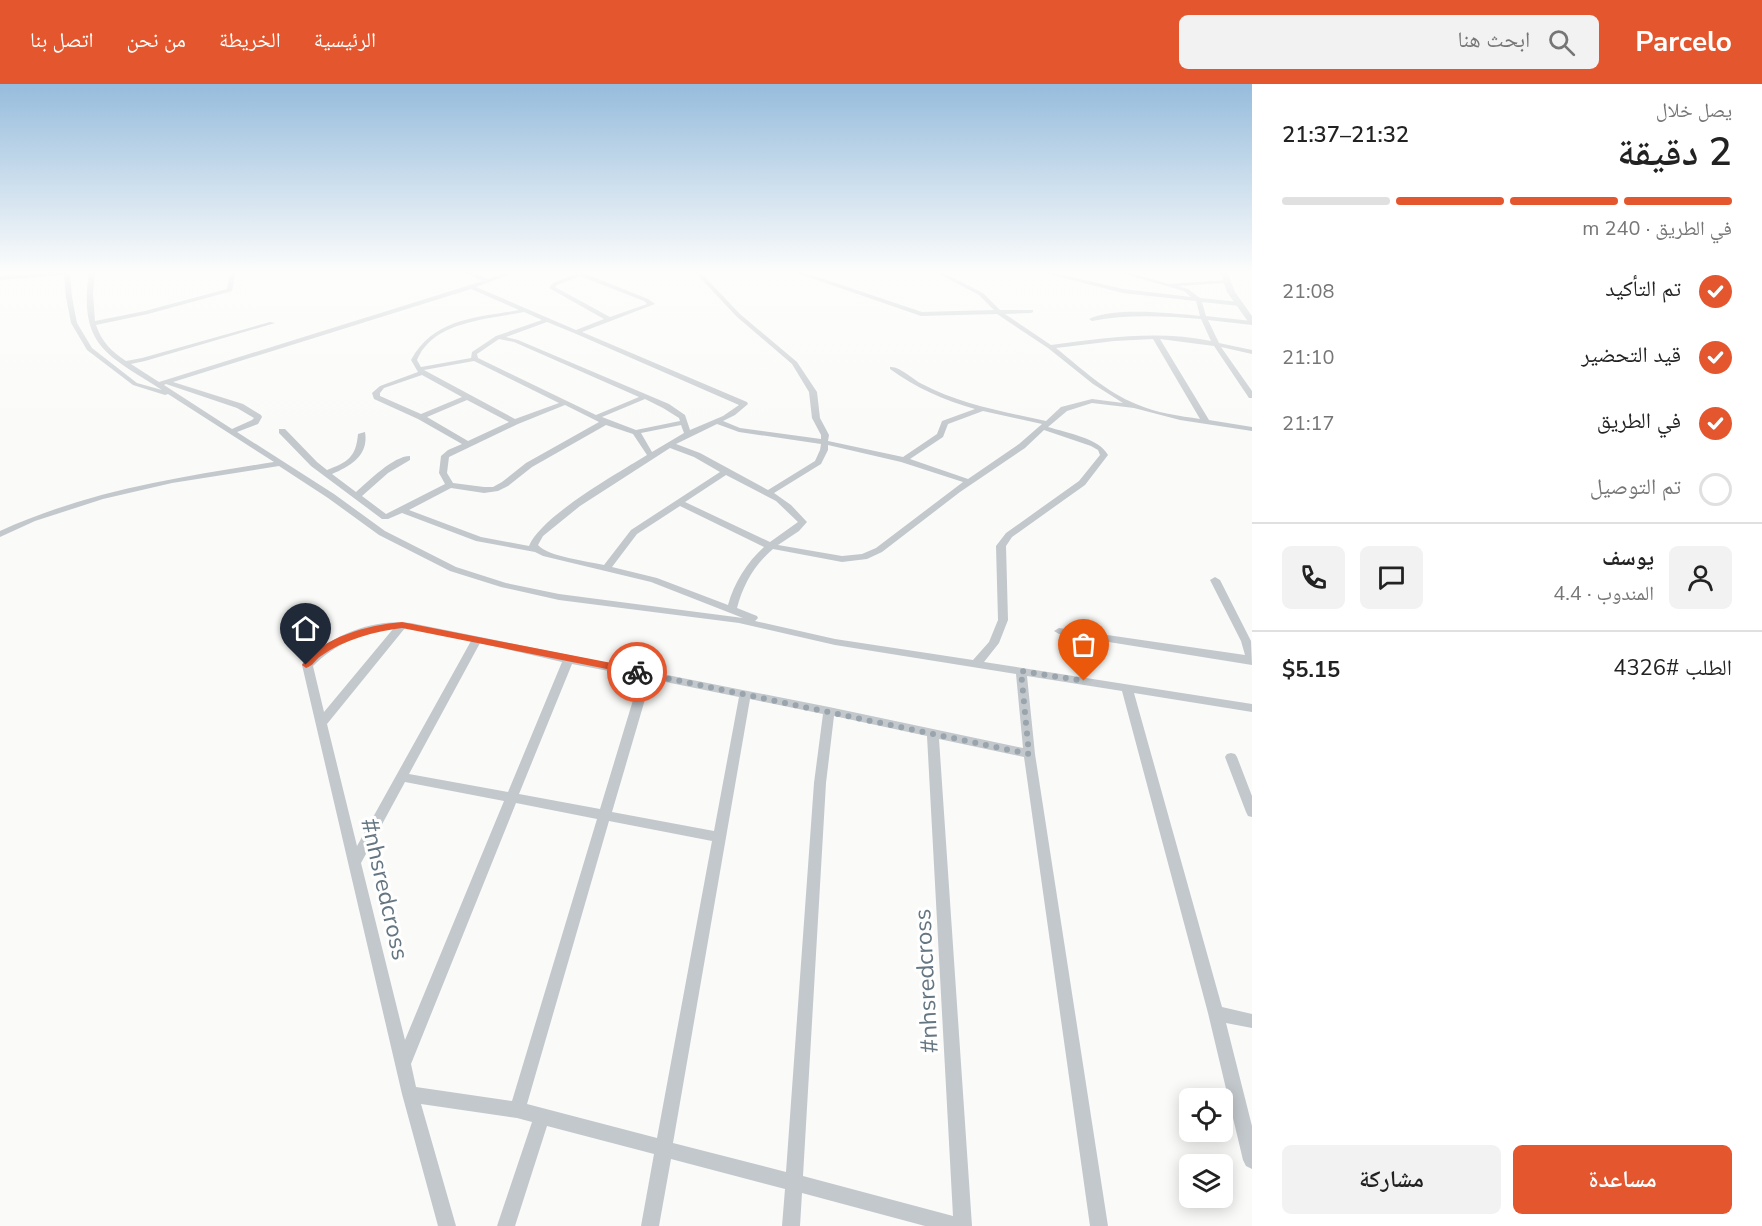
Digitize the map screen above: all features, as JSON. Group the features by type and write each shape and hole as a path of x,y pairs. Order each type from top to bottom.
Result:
{"street":[{"path":"75,325 89,349 135,384 158,393 170,393"},
{"path":"92,325 100,345 123,363 161,383 240,406 258,417 255,422 230,432"},
{"path":"123,363 143,360 264,325"},
{"path":"161,383 347,325"},
{"path":"456,325 438,332 419,348 414,360 420,371 515,422"},
{"path":"475,359 474,353 498,337 532,325"},
{"path":"537,550 533,545 540,532 651,456 744,404 743,401 560,325"},
{"path":"576,332 595,325"},
{"path":"750,325 795,363 813,392 816,418 825,435 818,462 768,493"},
{"path":"1019,325 1050,346 1095,383 1134,406"},
{"path":"1206,325 1215,344 1252,396"},
{"path":"498,337 516,341 666,406 678,413 688,435"},
{"path":"1050,346 1155,337 1215,344 1252,352"},
{"path":"1155,337 1206,422"},
{"path":"468,444 421,417 377,397 376,393 382,387 420,371 475,359 594,418 636,432 684,422"},
{"path":"891,369 915,382 982,409 1044,425 1094,444 1101,449 1104,455 1082,483 1009,535 1001,546 1003,620 994,643 977,663"},
{"path":"161,383 170,393 371,523 382,533 453,569 504,585 559,597 775,627 835,642 1252,708"},
{"path":"421,417 468,397"},
{"path":"594,418 644,397"},
{"path":"678,502 770,546 842,559 864,556 879,550 1022,446 1064,409 1092,401 1134,406 1206,422 1252,429"},
{"path":"450,484 443,473 445,456 515,422 565,403"},
{"path":"904,460 940,435 945,423 982,409"},
{"path":"714,421 739,430 825,442 904,460 970,482"},
{"path":"371,523 402,510 450,484 484,490 495,489 529,465 605,422"},
{"path":"282,431 326,473 385,517"},
{"path":"636,432 651,456"},
{"path":"326,473 357,457 362,450 362,434"},
{"path":"670,445 697,455 768,493 799,515 803,522 796,530 770,546 744,576 735,594 732,609"},
{"path":"356,496 385,471 407,458"},
{"path":"0,534 44,513 122,492 279,464"},
{"path":"607,568 634,532 726,472"},
{"path":"402,510 479,539 537,550 654,580 775,627"},
{"path":"1059,631 1252,660 1246,641 1215,580"},
{"path":"321,723 402,625 829,711 1029,754"},
{"name":"#nhsredcross","path":"402,625 381,627 347,639 317,654 306,665 356,862 410,1094 447,1226"},
{"path":"356,862 477,639"},
{"path":"403,1063 568,660"},
{"path":"1021,671 1029,754 1099,1226"},
{"path":"517,1110 647,674"},
{"path":"1127,688 1215,1013 1252,1160"},
{"path":"650,1226 745,694"},
{"path":"791,1226 796,1183 820,783 829,711"},
{"name":"#nhsredcross","path":"933,733 961,1226"},
{"path":"1231,757 1252,812"},
{"path":"402,777 719,837"},
{"path":"1215,1013 1252,1021"},
{"path":"410,1094 517,1110 961,1226"},
{"path":"506,1226 543,1117"}],"way so far":[{"path":"637,672 1029,754 1021,671 1084,681"}],"route":[{"path":"306,665 317,654 347,639 381,627 402,625 637,672"}]}
